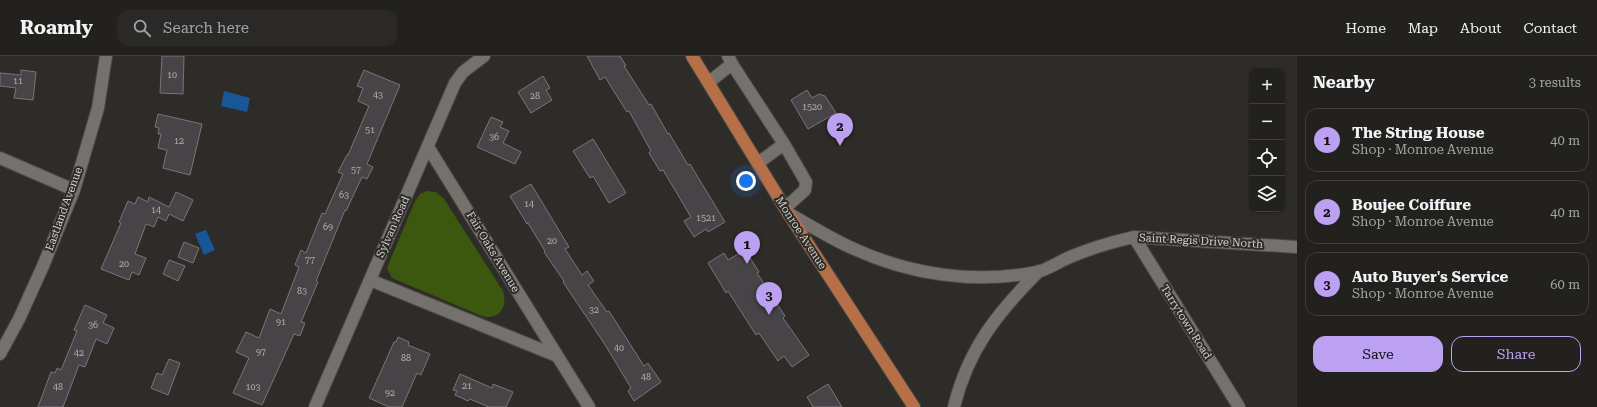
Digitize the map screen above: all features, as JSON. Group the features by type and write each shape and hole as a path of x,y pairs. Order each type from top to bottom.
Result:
{"main road":[{"name":"Monroe Avenue","path":"692,56 786,211 914,407"}],"street":[{"name":"Eastland Avenue","path":"0,354 19,319 43,266 74,190 98,108 106,56"},
{"name":"Sylvan Road","path":"315,407 455,83 463,72 484,56"},
{"path":"709,82 730,60 784,144 806,182 805,190 786,211"},
{"path":"758,164 784,144"},
{"name":"Fair Oaks Avenue","path":"428,147 589,407"},
{"path":"0,158 74,190"},
{"name":"Saint Regis Drive North","path":"786,211 854,249 894,264 962,277 994,278 1039,271 1108,243 1134,237 1297,246"},
{"name":"Tarrytown Road","path":"1134,237 1239,407"},
{"name":"Saint Regis Drive North","path":"954,407 967,367 982,338 1012,298 1039,271"},
{"path":"370,280 557,356"}],"green space":[{"path":"427,191 436,192 444,199 503,291 503,307 497,315 488,317 482,316 392,278 387,268 415,201 420,194"}],"water":[{"path":"224,91 250,98 247,112 221,106"},
{"path":"206,230 215,250 204,255 195,234"}],"building":[{"path":"162,56 184,56 183,94 160,93"},
{"path":"587,56 620,56 626,66 624,66 649,105 651,104 688,165 690,164 725,222 708,232 706,229 694,237 684,221 691,217 663,170 660,171 649,153 651,151 629,111 627,112 605,77 600,80"},
{"path":"21,70 36,72 33,100 14,98 16,88 0,86 0,73 21,75"},
{"path":"364,70 400,85 367,164 373,167 367,179 362,177 346,211 345,210 301,322 305,323 300,336 294,334 262,405 233,393 249,358 236,352 246,332 259,338 270,309 281,314 299,267 295,265 301,250 306,253 322,213 325,214 343,174 338,172 348,155 369,106 358,101 363,88 357,86"},
{"path":"543,76 550,88 546,90 552,100 531,113 518,92"},
{"path":"807,90 812,98 819,94 825,96 836,113 808,129 791,100"},
{"path":"158,114 202,124 190,175 163,168 167,150 158,148 161,134 158,134 159,128 155,127"},
{"path":"491,117 503,122 500,127 509,131 503,143 521,152 515,164 477,147"},
{"path":"593,139 626,193 609,203 593,176 590,178 573,151"},
{"path":"531,184 569,247 565,249 582,275 587,271 594,281 588,285 607,312 609,311 644,366 648,363 661,382 634,401 628,391 631,388 604,343 563,282 564,281 544,252 545,251 528,223 527,224 510,196"},
{"path":"176,192 193,200 183,221 169,214 166,221 158,217 154,227 146,224 135,254 146,258 139,275 132,272 129,280 101,269 121,223 119,222 128,201 135,204 138,197 148,202 149,197 169,207"},
{"path":"184,242 199,248 193,263 178,257"},
{"path":"745,250 759,272 757,273 785,316 783,318 809,355 792,367 784,356 778,361 759,333 756,335 728,291 726,293 708,263 724,253 728,260"},
{"path":"169,260 185,266 178,281 163,274"},
{"path":"85,305 107,315 103,323 114,328 107,344 96,339 85,367 79,365 63,407 38,407 51,372 55,373 57,368 61,370 77,331 74,330"},
{"path":"398,337 409,342 408,345 430,354 421,375 417,373 402,407 389,407 369,398 394,342 396,342"},
{"path":"169,359 180,363 168,395 151,388 157,373 162,375"},
{"path":"460,374 492,388 493,384 513,392 506,407 489,407 470,399 468,401 455,395 457,391 453,390"},
{"path":"828,384 842,407 813,407 807,397"}],"place":[{"name":"Boujee Coiffure","path":"840,146"},
{"name":"The String House","path":"747,264"},
{"name":"Auto Buyer's Service","path":"769,315"}]}
